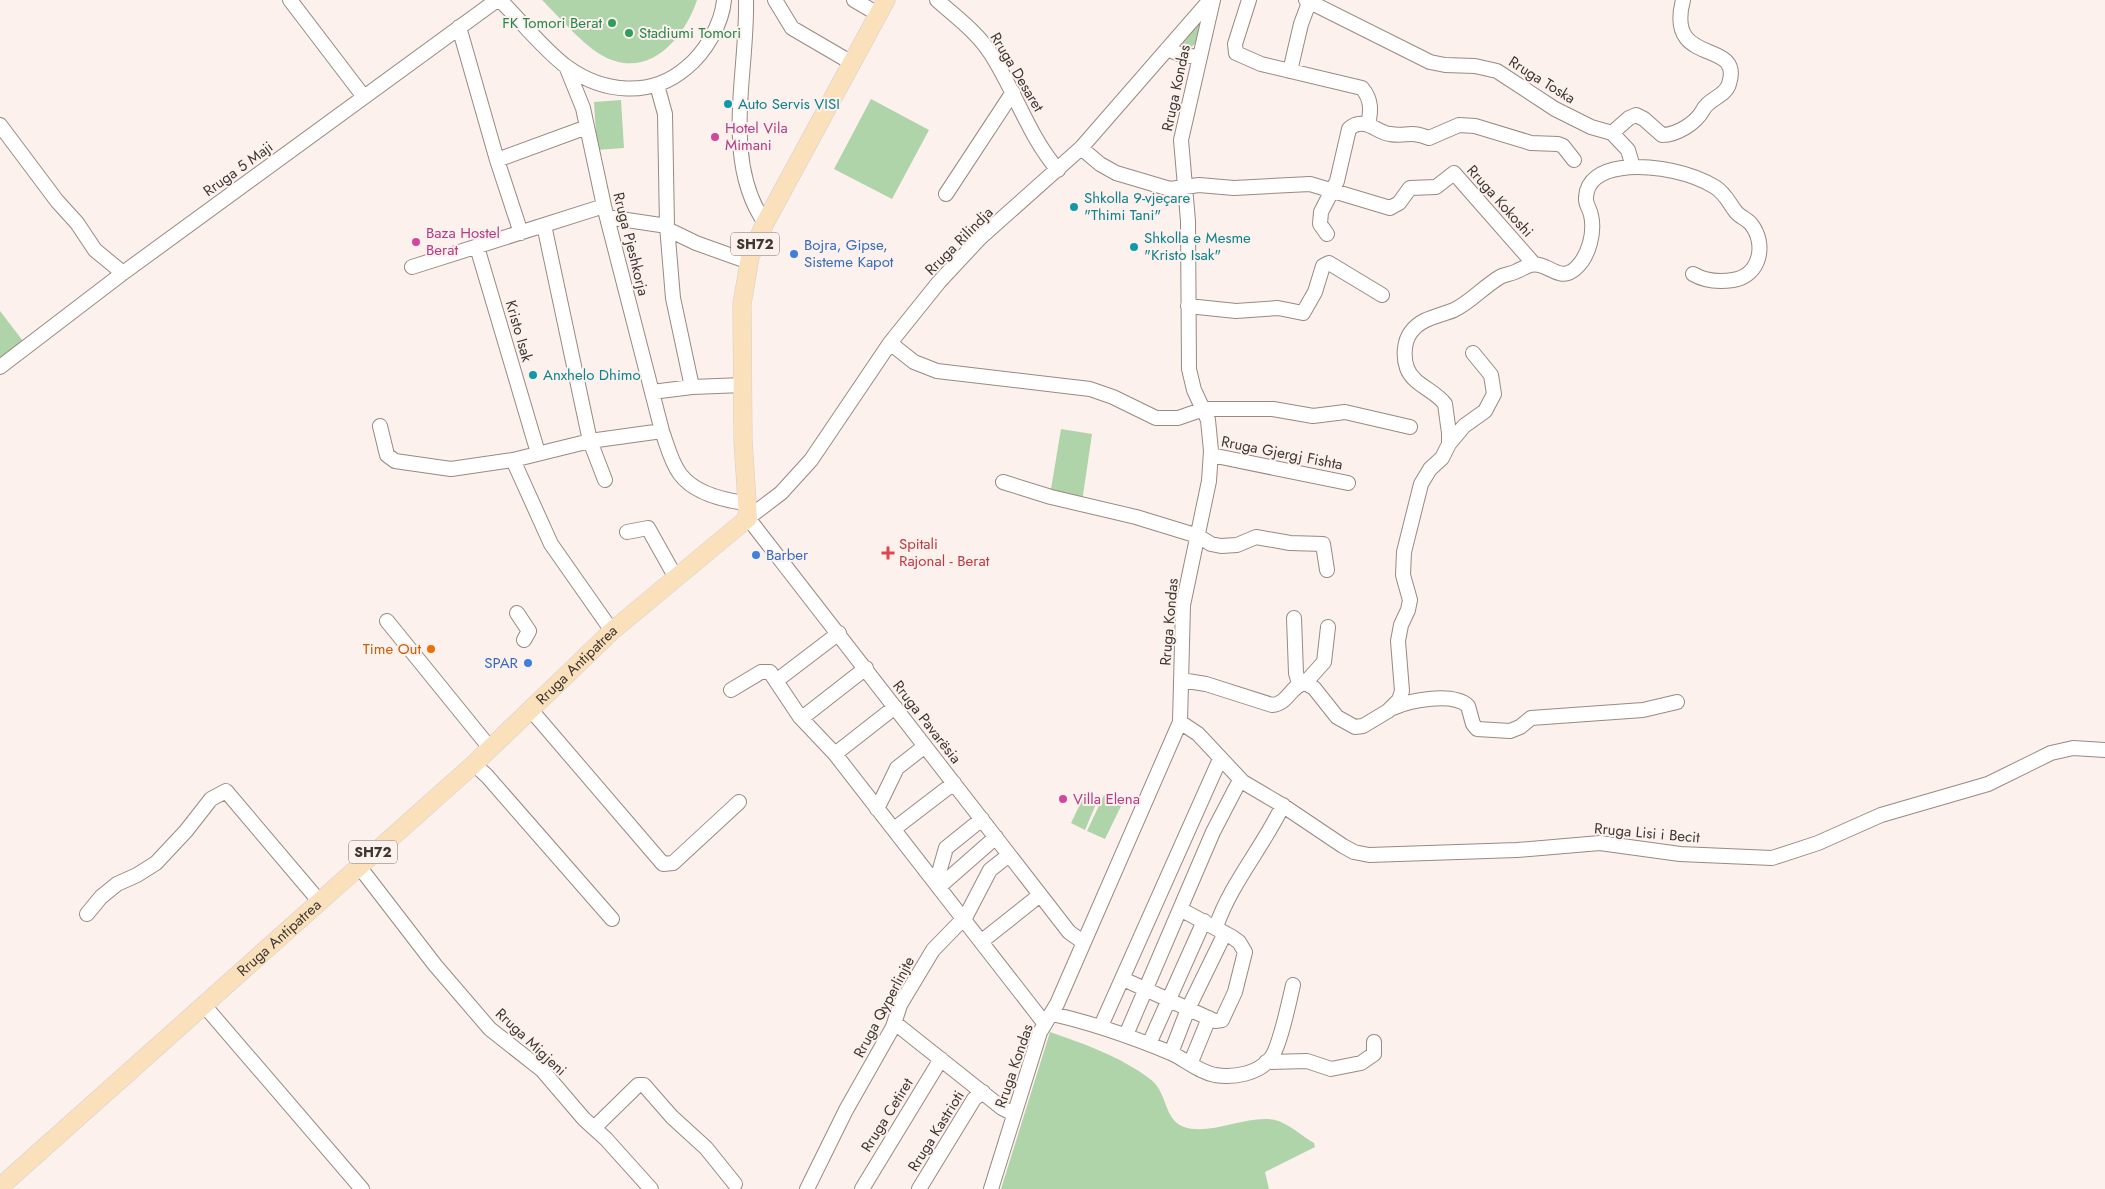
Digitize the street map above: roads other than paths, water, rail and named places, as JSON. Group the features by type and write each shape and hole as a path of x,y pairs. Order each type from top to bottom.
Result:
{"main road":[{"name":"SH72","path":"747,510 742,304 749,262 765,223 882,7"},
{"name":"Rruga Antipatrea","path":"0,1187 203,1004 320,902 358,865 474,764 612,631 676,578 747,510"}],"street":[{"path":"290,0 364,97"},
{"name":"Rruga 5 Maji","path":"0,367 123,273 459,27 480,5 499,0 566,66 587,79 609,87 634,89 656,85 682,72 701,54 722,14 724,0"},
{"path":"746,0 746,39 739,115 739,136 750,195 765,223"},
{"path":"776,0 792,28 852,63"},
{"path":"854,0 882,7"},
{"name":"Rruga Desaret","path":"937,0 981,40 1013,92 1042,148 1058,170"},
{"name":"Rruga Rilindja","path":"747,510 781,493 811,460 890,343 933,289 980,238 1081,148 1212,0"},
{"name":"Rruga Kondas","path":"991,1189 1040,1032 1048,1019 1083,942 1180,722 1183,605 1209,481 1211,455 1210,427 1190,379 1185,188 1181,140 1212,0"},
{"path":"1249,0 1235,44 1236,53 1250,60 1362,88 1371,110 1368,126"},
{"path":"1290,71 1301,24 1309,0"},
{"name":"Rruga Toska","path":"1309,0 1430,62 1445,65 1475,66 1497,71 1555,109 1591,128 1612,133"},
{"path":"1633,167 1628,150 1612,133 1629,118 1636,115 1644,119 1662,135 1674,133 1696,120 1704,107 1727,87 1730,75 1727,63 1718,55 1689,42 1681,30 1679,20 1683,0"},
{"path":"459,27 497,160 521,233"},
{"path":"1167,49 1182,55 1198,57"},
{"name":"Rruga Pjeshkorja","path":"566,66 583,108 606,211 662,431 676,468 688,483 747,510"},
{"path":"656,85 666,114 667,228 673,298 692,387"},
{"path":"946,194 1013,92"},
{"path":"1327,234 1320,219 1324,204 1339,174 1349,129 1361,124 1376,131 1391,134 1414,133 1429,138 1459,125 1475,126 1531,143 1558,144 1568,150 1574,160"},
{"path":"0,125 57,200 77,223 95,250 123,273"},
{"path":"497,160 587,127"},
{"name":"Rruga Kokoshi","path":"1081,148 1100,164 1116,173 1170,189 1205,185 1234,188 1310,184 1383,206 1395,207 1410,188 1436,187 1454,173 1534,264"},
{"path":"1393,708 1399,700 1402,691 1398,640 1400,625 1410,605 1403,575 1406,541 1421,484 1430,469 1442,458 1450,437 1445,404 1416,381 1407,370 1405,357 1408,337 1420,323 1461,306 1500,277 1534,264 1559,274 1565,274 1576,268 1592,236 1593,225 1586,203 1587,190 1595,179 1605,172 1633,167 1672,170 1699,179 1724,194 1736,212 1751,224 1759,246 1759,257 1752,271 1737,280 1728,281 1709,280 1693,274"},
{"path":"412,267 544,225 606,211 667,228 696,244 749,262"},
{"path":"544,225 590,441 606,480"},
{"name":"Kristo Isak","path":"477,246 538,453"},
{"path":"1188,306 1236,311 1278,308 1303,313 1315,292 1323,266 1329,262 1382,295"},
{"path":"890,343 914,362 937,371 952,375 1083,388 1113,397 1156,418 1178,418 1204,409 1273,410 1313,416 1345,412 1410,427"},
{"path":"1448,444 1464,426 1485,411 1494,394 1491,374 1473,354"},
{"path":"652,392 692,387 743,385"},
{"path":"380,426 387,455 395,461 451,469 513,460 590,441 662,431"},
{"name":"Rruga Gjergj Fishta","path":"1211,455 1348,483"},
{"path":"513,460 550,544 612,631"},
{"path":"1003,482 1051,497 1136,517 1198,536 1211,544 1221,546 1237,545 1256,537 1290,543 1323,544 1327,570"},
{"name":"Rruga Pavarësia","path":"747,510 895,707 1040,895 1072,936 1083,942"},
{"path":"627,532 648,528 676,578"},
{"path":"517,613 529,631 524,640"},
{"path":"1294,618 1296,673 1298,680 1314,688 1337,717 1355,727 1363,726 1393,708 1414,700 1456,700 1468,706 1473,724 1477,728 1503,732 1516,730 1531,718 1634,711 1677,702"},
{"path":"387,622 490,748"},
{"path":"1182,680 1206,684 1272,705 1283,702 1298,686 1306,683 1324,662 1328,648 1328,628"},
{"path":"776,681 839,633"},
{"path":"802,718 866,668"},
{"path":"731,690 763,671 770,672 802,718 835,754 982,942 1048,1019 1101,1026 1171,1053 1191,1062 1202,1071 1216,1075 1250,1073 1266,1062 1274,1052 1293,985"},
{"path":"835,754 895,707"},
{"path":"531,710 664,864 673,863 739,802"},
{"name":"Rruga Lisi i Becit","path":"1180,722 1198,734 1240,780 1283,805 1343,846 1354,852 1368,855 1517,850 1600,843 1680,854 1766,858 1818,843 1881,815 1988,784 2051,753 2073,748 2105,750"},
{"path":"877,809 897,768 925,746"},
{"path":"1101,1026 1220,759"},
{"path":"474,764 487,776 612,919"},
{"path":"1126,1035 1213,832 1240,780"},
{"path":"894,829 954,783"},
{"path":"87,914 101,897 117,884 137,875 156,863 186,831 211,799 226,791 320,902"},
{"path":"1171,1053 1221,911 1271,831 1283,805"},
{"path":"937,885 946,848 982,819"},
{"path":"937,885 996,837"},
{"name":"Rruga Qyperlinjte","path":"807,1189 846,1110 895,1022 900,1005 933,950 964,919 990,870 1009,855"},
{"name":"Rruga Migjeni","path":"358,865 435,965 490,1029 542,1070 651,1189"},
{"path":"982,942 1040,895"},
{"path":"1123,979 1215,1021 1222,1020 1235,992 1245,958 1242,946 1215,927 1180,909"},
{"path":"1149,1044 1168,999 1215,927"},
{"path":"203,1004 362,1189"},
{"path":"1191,1062 1209,1018"},
{"path":"895,1022 1002,1108 1014,1114"},
{"path":"1266,1062 1307,1061 1331,1069 1348,1066 1368,1059 1374,1054 1374,1042"},
{"name":"Rruga Cetiret","path":"862,1189 941,1059"},
{"path":"594,1128 638,1085 644,1085 672,1117 706,1148 735,1184"},
{"name":"Rruga Kastrioti","path":"919,1189 974,1099 983,1092"}],"place":[{"name":"FK Tomori Berat","path":"612,23"},
{"name":"Stadiumi Tomori","path":"629,33"},
{"name":"Auto Servis VISI","path":"728,104"},
{"name":"Hotel Vila Mimani","path":"715,137"},
{"name":"Shkolla 9-vjeçare \"Thimi Tani\"","path":"1074,207"},
{"name":"Baza Hostel Berat","path":"416,242"},
{"name":"Shkolla e Mesme \"Kristo Isak\"","path":"1134,247"},
{"name":"Bojra, Gipse, Sisteme Kapot","path":"794,254"},
{"name":"Anxhelo Dhimo","path":"533,375"},
{"name":"Spitali Rajonal - Berat","path":"888,553"},
{"name":"Barber","path":"756,555"},
{"name":"Time Out","path":"431,649"},
{"name":"SPAR","path":"528,663"},
{"name":"Villa Elena","path":"1063,799"}]}
